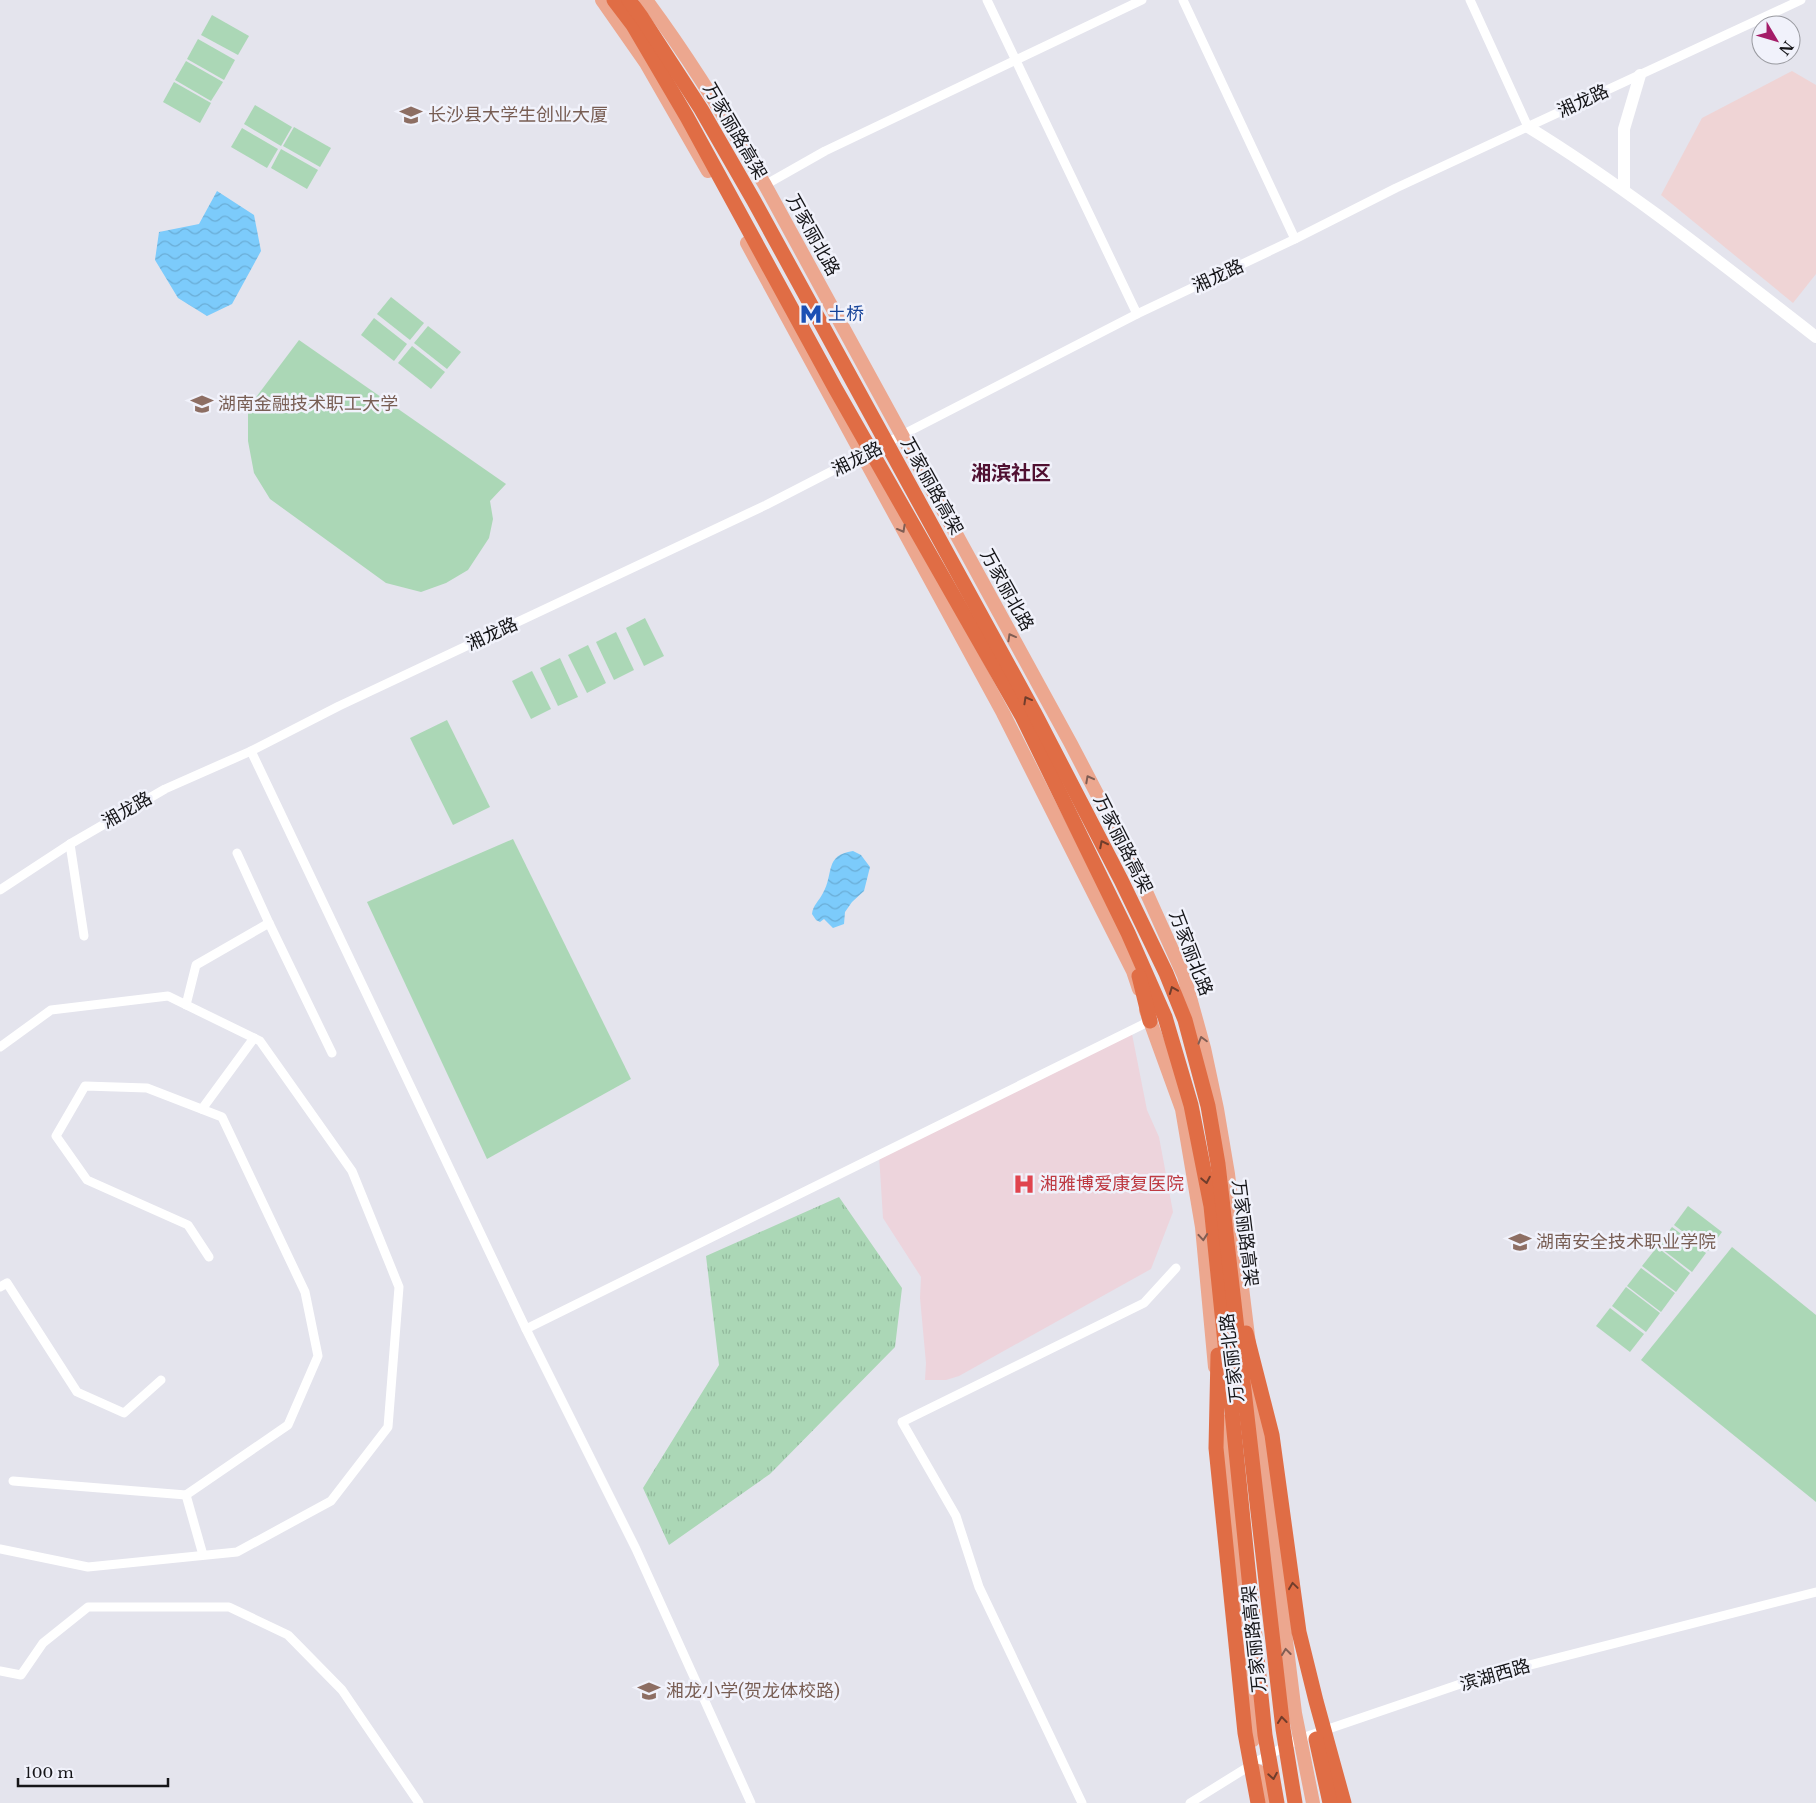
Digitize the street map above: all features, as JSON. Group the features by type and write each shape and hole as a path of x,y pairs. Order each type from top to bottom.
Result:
{"highway":[{"name":"万家丽路高架","path":"614,0 633,25 687,117 830,379 1026,725 1128,933 1165,1017 1191,1105 1226,1282 1283,1729 1295,1803"},
{"name":"万家丽路高架","path":"629,0 702,109 759,209 1048,738 1121,880 1166,973 1185,1020 1208,1106 1218,1164 1226,1282 1265,1735 1278,1803"},
{"path":"942,576 1137,968 1150,1021"},
{"path":"1226,1282 1272,1435 1309,1704 1330,1803"},
{"path":"1226,1282 1216,1448 1245,1733 1258,1803"},
{"path":"1299,1632 1344,1803"}],"main road":[{"name":"万家丽北路","path":"602,0 646,63 681,122 1004,713 1133,971 1182,1109 1202,1227 1240,1582 1256,1762 1267,1803"},
{"name":"万家丽北路","path":"646,0 723,113 765,185 1071,744 1134,865 1184,976 1204,1048 1228,1174 1279,1591 1299,1739 1313,1803"}],"street":[{"path":"987,0 1137,314"},
{"path":"765,185 825,151 1142,0"},
{"path":"1184,0 1295,239"},
{"path":"1470,0 1528,127 1624,189 1816,337"},
{"name":"湘龙路","path":"0,890 70,844 165,789 251,751 348,702 766,505 1137,314 1295,239 1396,188 1801,0"},
{"path":"1624,189 1624,129 1640,75"},
{"path":"251,751 526,1329 636,1549 751,1803"},
{"path":"70,844 84,936"},
{"path":"237,853 332,1053"},
{"path":"186,1005 196,964 269,923"},
{"path":"0,1047 51,1010 168,996 260,1041 352,1170 399,1287 388,1427 331,1501 237,1552 88,1567 0,1549"},
{"path":"526,1329 1150,1021"},
{"path":"202,1110 254,1038"},
{"path":"14,1481 186,1495 288,1425 318,1356 305,1292 222,1117 147,1088 85,1086 56,1136 87,1180 188,1225 208,1257"},
{"path":"1082,1803 980,1586 956,1516 902,1422 1144,1303 1176,1268"},
{"path":"0,1287 7,1283 77,1392 124,1413 160,1380"},
{"path":"186,1495 203,1555"},
{"name":"滨湖西路","path":"1190,1803 1256,1762 1299,1739 1475,1679 1816,1592"},
{"path":"0,1671 21,1675 42,1643 88,1607 228,1607 288,1635 342,1690 419,1803"}],"shaded area":[{"path":"1792,71 1816,85 1816,274 1793,303 1661,195 1702,118"},
{"name":"湘雅博爱康复医院","path":"1132,1034 1147,1110 1159,1137 1173,1212 1151,1269 959,1376 946,1380 925,1380 926,1363 920,1298 921,1277 883,1218 879,1155"}],"green space":[{"path":"212,15 249,36 238,55 201,35"},
{"path":"198,39 235,60 224,80 187,59"},
{"path":"186,61 223,82 211,101 175,80"},
{"path":"174,82 211,103 200,123 163,102"},
{"path":"255,105 292,127 281,146 244,124"},
{"path":"294,127 331,148 320,167 283,146"},
{"path":"242,128 278,149 267,168 231,147"},
{"path":"281,149 318,170 307,189 271,168"},
{"path":"391,297 424,323 410,340 377,314"},
{"path":"374,318 407,344 394,361 361,335"},
{"path":"428,326 461,352 447,369 414,343"},
{"path":"299,340 506,484 490,501 493,519 489,538 468,570 446,583 421,592 386,583 270,499 254,473 248,441 248,408"},
{"path":"412,346 445,372 431,389 398,363"},
{"path":"645,618 664,656 644,666 626,628"},
{"path":"616,632 634,670 614,680 596,642"},
{"path":"588,645 606,683 587,693 568,655"},
{"path":"560,658 578,697 558,706 540,668"},
{"path":"532,671 551,709 531,719 512,681"},
{"path":"447,720 490,807 453,825 410,738"},
{"path":"513,839 631,1079 487,1159 367,902"},
{"path":"839,1197 902,1288 895,1347 770,1474 669,1545 643,1488 719,1365 706,1256"},
{"path":"1688,1206 1722,1232 1708,1251 1674,1225"},
{"path":"1672,1227 1706,1253 1692,1272 1658,1246"},
{"path":"1657,1247 1690,1273 1676,1292 1642,1266"},
{"path":"1732,1247 1816,1315 1816,1502 1641,1360"},
{"path":"1641,1268 1675,1293 1661,1312 1627,1286"},
{"path":"1626,1287 1660,1313 1646,1332 1612,1306"},
{"path":"1610,1308 1644,1334 1630,1352 1596,1326"}],"water":[{"path":"217,191 254,215 261,251 232,304 207,316 178,298 155,260 159,232 199,224"},
{"path":"853,851 861,855 870,867 864,891 852,902 845,912 844,924 833,928 824,919 820,922 816,920 812,914 826,886 834,861 844,853"}],"place":[{"name":"长沙县大学生创业大厦","path":"411,115"},
{"name":"土桥","path":"811,314"},
{"name":"湖南金融技术职工大学","path":"202,404"},
{"name":"湘雅博爱康复医院","path":"1024,1184"},
{"name":"湖南安全技术职业学院","path":"1520,1242"},
{"name":"湘龙小学(贺龙体校路)","path":"649,1691"}],"district":[{"name":"湘滨社区","path":"1011,473"}]}
